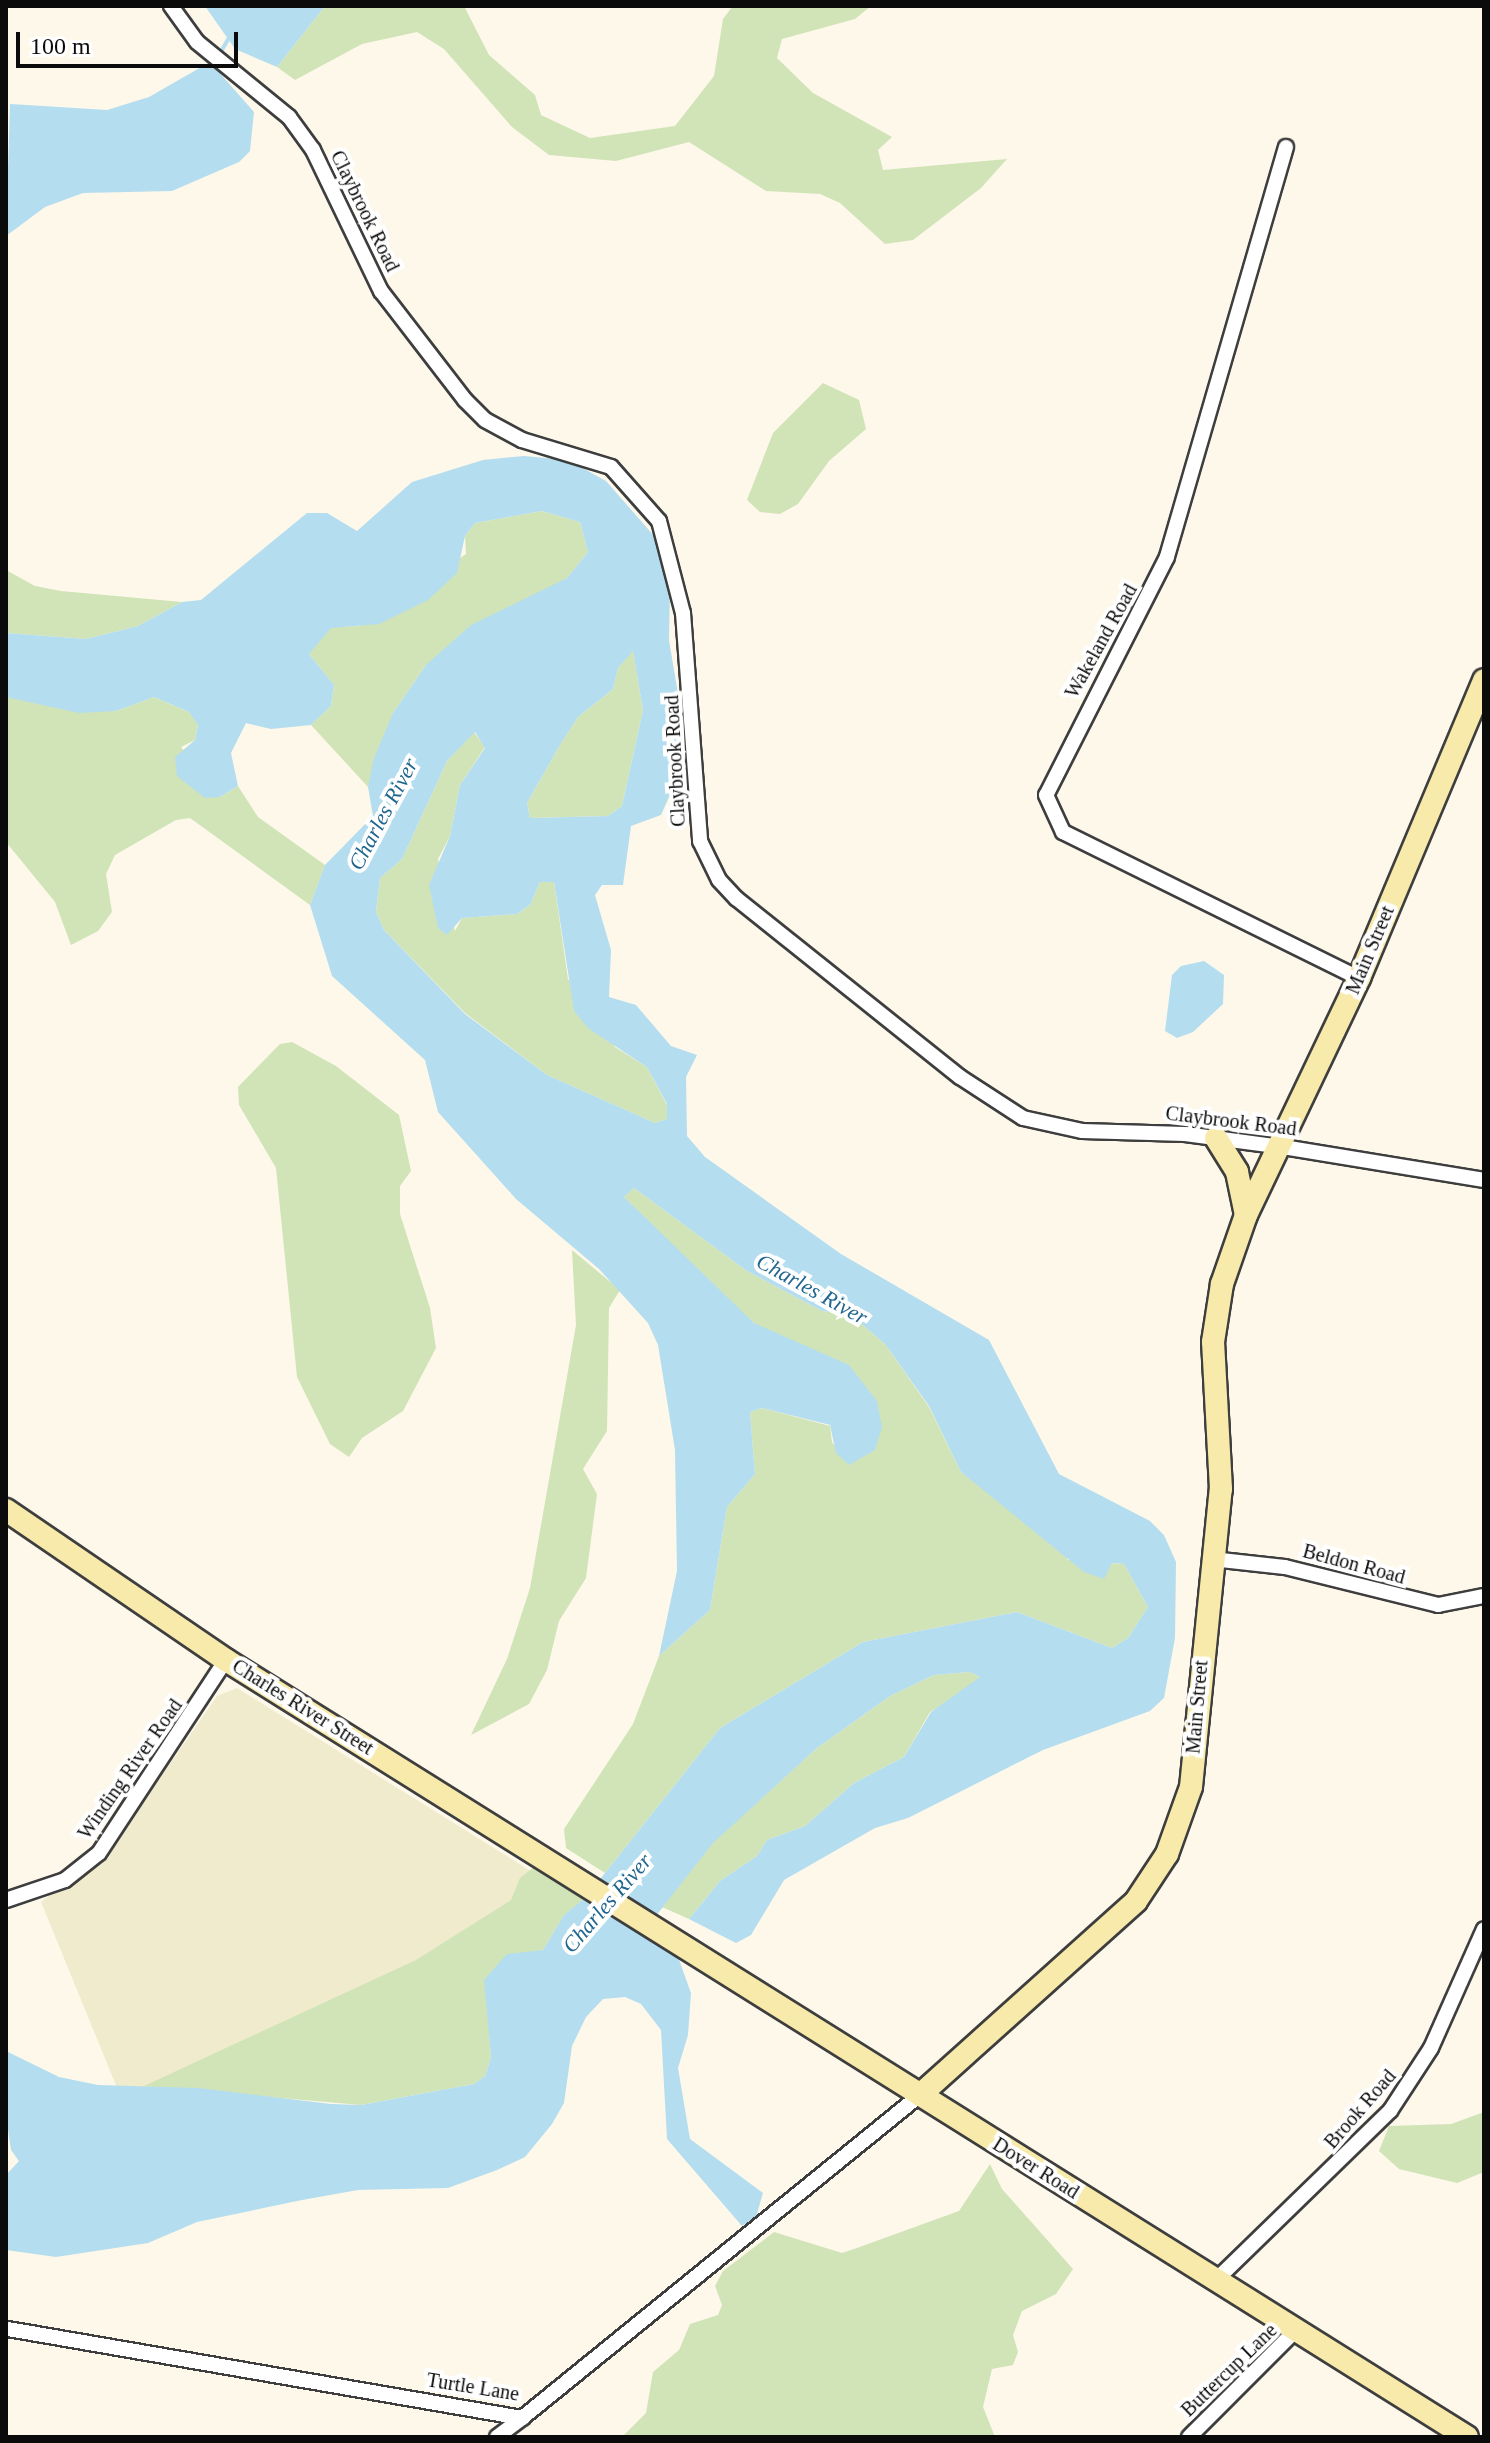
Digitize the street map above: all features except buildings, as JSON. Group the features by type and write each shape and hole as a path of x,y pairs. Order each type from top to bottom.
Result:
{"street":[{"name":"Claybrook Road","path":"171,6 216,58 301,132 381,291 465,400 485,420 522,440 611,467 659,521 683,613 695,717 695,815 706,860 719,880 937,1059 1023,1118 1082,1131 1216,1138 1283,1147 1484,1180"},
{"name":"Wakeland Road","path":"1286,147 1167,557 1046,795 1051,816 1074,838 1359,978"},
{"name":"Main Street","path":"920,2095 1136,1901 1167,1854 1191,1787 1221,1489 1215,1312 1246,1215 1283,1147 1359,978 1484,680"},
{"name":"Main Street","path":"1216,1138 1237,1172 1246,1215"},
{"name":"Charles River Street","path":"6,1510 226,1660 606,1896"},
{"name":"Beldon Road","path":"1212,1559 1285,1567 1438,1605 1484,1596"},
{"name":"Winding River Road","path":"6,1900 65,1880 99,1853 160,1769 226,1660"},
{"name":"Dover Road","path":"606,1896 1467,2437"},
{"name":"Brook Road","path":"1216,2280 1390,2111 1431,2048 1484,1929"},
{"name":"Turtle Lane","path":"8,2329 522,2418 920,2095"},
{"name":"Buttercup Lane","path":"1189,2437 1296,2330"},
{"path":"497,2437 522,2418"}],"shaded area":[{"path":"237,1688 595,1911 138,2139 41,1902 110,1850 217,1696"}],"green space":[{"path":"325,6 464,6 489,55 535,95 541,115 590,138 675,126 714,76 723,19 732,7 871,6 855,19 782,39 777,58 813,93 892,137 878,150 883,170 1007,159 981,188 913,240 885,244 840,203 820,194 766,191 689,142 616,161 549,155 512,127 444,49 417,32 362,44 295,80 277,67"},
{"path":"823,383 859,400 866,429 829,461 798,504 780,514 760,512 747,500 773,433"},
{"path":"542,511 580,522 588,552 567,578 426,665 393,713 368,787 311,725 331,706 334,685 309,654 317,641 331,627 359,626 466,554 465,536 475,523"},
{"path":"6,570 35,586 61,591 182,602 138,626 86,639 6,633"},
{"path":"633,650 643,710 622,806 608,816 530,818 527,803 560,745 578,717 613,689 618,668"},
{"path":"6,697 116,711 154,697 189,712 198,724 195,740 181,747 220,797 238,786 258,817 325,865 310,905 190,818 176,820 115,855 106,874 112,912 98,931 71,945 55,902 6,842"},
{"path":"474,732 485,747 460,785 450,836 438,859 455,931 462,918 517,914 530,905 540,882 554,882 568,979 615,1047 647,1067 667,1105 667,1119 655,1123 547,1075 465,1013 384,930 376,912 380,878 402,859 447,761"},
{"path":"292,1042 336,1066 399,1115 411,1171 400,1186 400,1214 430,1308 436,1348 403,1411 362,1438 349,1457 330,1444 297,1377 276,1168 239,1105 238,1087 280,1044"},
{"path":"634,1188 747,1271 822,1311 851,1315 885,1344 929,1407 961,1472 1058,1546 1068,1560 1124,1564 1148,1607 1128,1638 1112,1648 1017,1612 863,1642 720,1728 605,1873 566,1848 564,1829 633,1724 659,1656 710,1610 727,1507 755,1474 750,1412 762,1408 830,1426 832,1442 849,1465 796,1345 754,1323 673,1247 624,1197"},
{"path":"572,1250 620,1290 609,1308 607,1431 583,1469 597,1494 586,1578 559,1621 547,1670 529,1704 471,1735 507,1659 530,1588 576,1325"},
{"path":"970,1672 980,1677 974,1686 930,1712 904,1757 854,1783 805,1826 767,1840 757,1856 720,1881 689,1919 662,1907 713,1842 817,1748 890,1696 934,1675"},
{"path":"538,1864 586,1897 564,1915 543,1950 526,1953 485,1980 491,2057 485,2076 474,2084 361,2105 144,2086 416,1960 511,1900 520,1878"},
{"path":"1484,2112 1484,2172 1457,2183 1399,2169 1379,2151 1389,2126 1451,2124"},
{"path":"990,2164 1002,2189 1073,2269 1056,2294 1022,2311 1013,2335 1018,2352 1013,2365 992,2369 983,2407 995,2437 622,2437 646,2413 653,2372 679,2350 690,2324 718,2315 722,2305 715,2286 723,2271 774,2232 842,2253 959,2211"}],"water":[{"path":"205,6 325,6 277,67 235,49"},
{"path":"210,62 254,112 250,151 239,162 172,191 83,193 45,207 6,236 10,104 107,110 149,97"},
{"name":"Charles River","path":"524,456 568,460 606,481 662,545 670,585 669,640 688,754 661,815 631,826 623,885 602,885 595,895 611,950 609,997 636,1005 671,1046 697,1055 686,1077 687,1136 705,1157 841,1254 989,1340 1059,1474 1150,1521 1164,1535 1176,1562 1175,1638 1164,1698 1150,1711 1043,1750 908,1818 875,1828 784,1880 751,1935 736,1943 689,1919 720,1881 757,1856 767,1840 805,1826 854,1783 904,1757 931,1712 980,1677 970,1672 934,1675 890,1696 817,1748 713,1843 652,1921 678,1957 691,1993 688,2035 678,2068 690,2139 763,2193 756,2217 742,2226 667,2139 661,2030 641,2004 625,1997 603,1999 586,2017 572,2046 564,2103 552,2124 525,2157 497,2170 448,2188 358,2190 302,2200 197,2222 148,2243 56,2257 6,2250 6,2175 19,2161 11,2150 6,2116 6,2051 59,2077 98,2085 199,2088 331,2104 361,2105 474,2084 485,2076 491,2057 484,1980 507,1954 543,1950 564,1915 586,1897 720,1728 863,1642 1017,1612 1112,1648 1128,1638 1148,1607 1124,1564 1112,1563 1104,1579 1084,1572 961,1472 929,1406 885,1344 851,1315 822,1311 747,1271 634,1188 624,1197 754,1323 849,1365 877,1401 882,1427 875,1450 849,1465 836,1453 830,1425 762,1408 750,1412 755,1474 727,1507 710,1610 659,1656 677,1571 675,1450 658,1345 648,1323 599,1269 516,1199 438,1112 425,1060 332,976 310,905 325,865 373,816 368,787 374,758 393,713 426,665 471,625 567,578 588,552 580,522 542,511 475,523 465,536 457,573 428,600 379,624 331,628 309,654 334,685 331,706 311,725 271,729 246,723 231,753 238,786 220,797 205,798 177,776 175,757 195,740 198,725 189,712 154,697 116,711 79,713 6,697 6,633 86,639 138,626 182,602 201,600 307,513 327,513 357,531 412,482 483,460","holes":["633,651 643,710 622,806 608,816 530,818 527,803 560,745 578,717 613,689 618,668","475,732 485,748 460,785 450,836 429,885 438,928 447,935 462,918 517,914 530,905 540,882 554,882 574,1011 589,1029 647,1067 667,1104 667,1119 655,1123 547,1075 465,1014 384,930 376,912 380,878 402,859 447,761"]},
{"path":"1204,961 1224,975 1223,1004 1193,1032 1177,1038 1165,1031 1172,975 1181,966"}],"waterway":[{"path":"219,55 231,34"}]}
